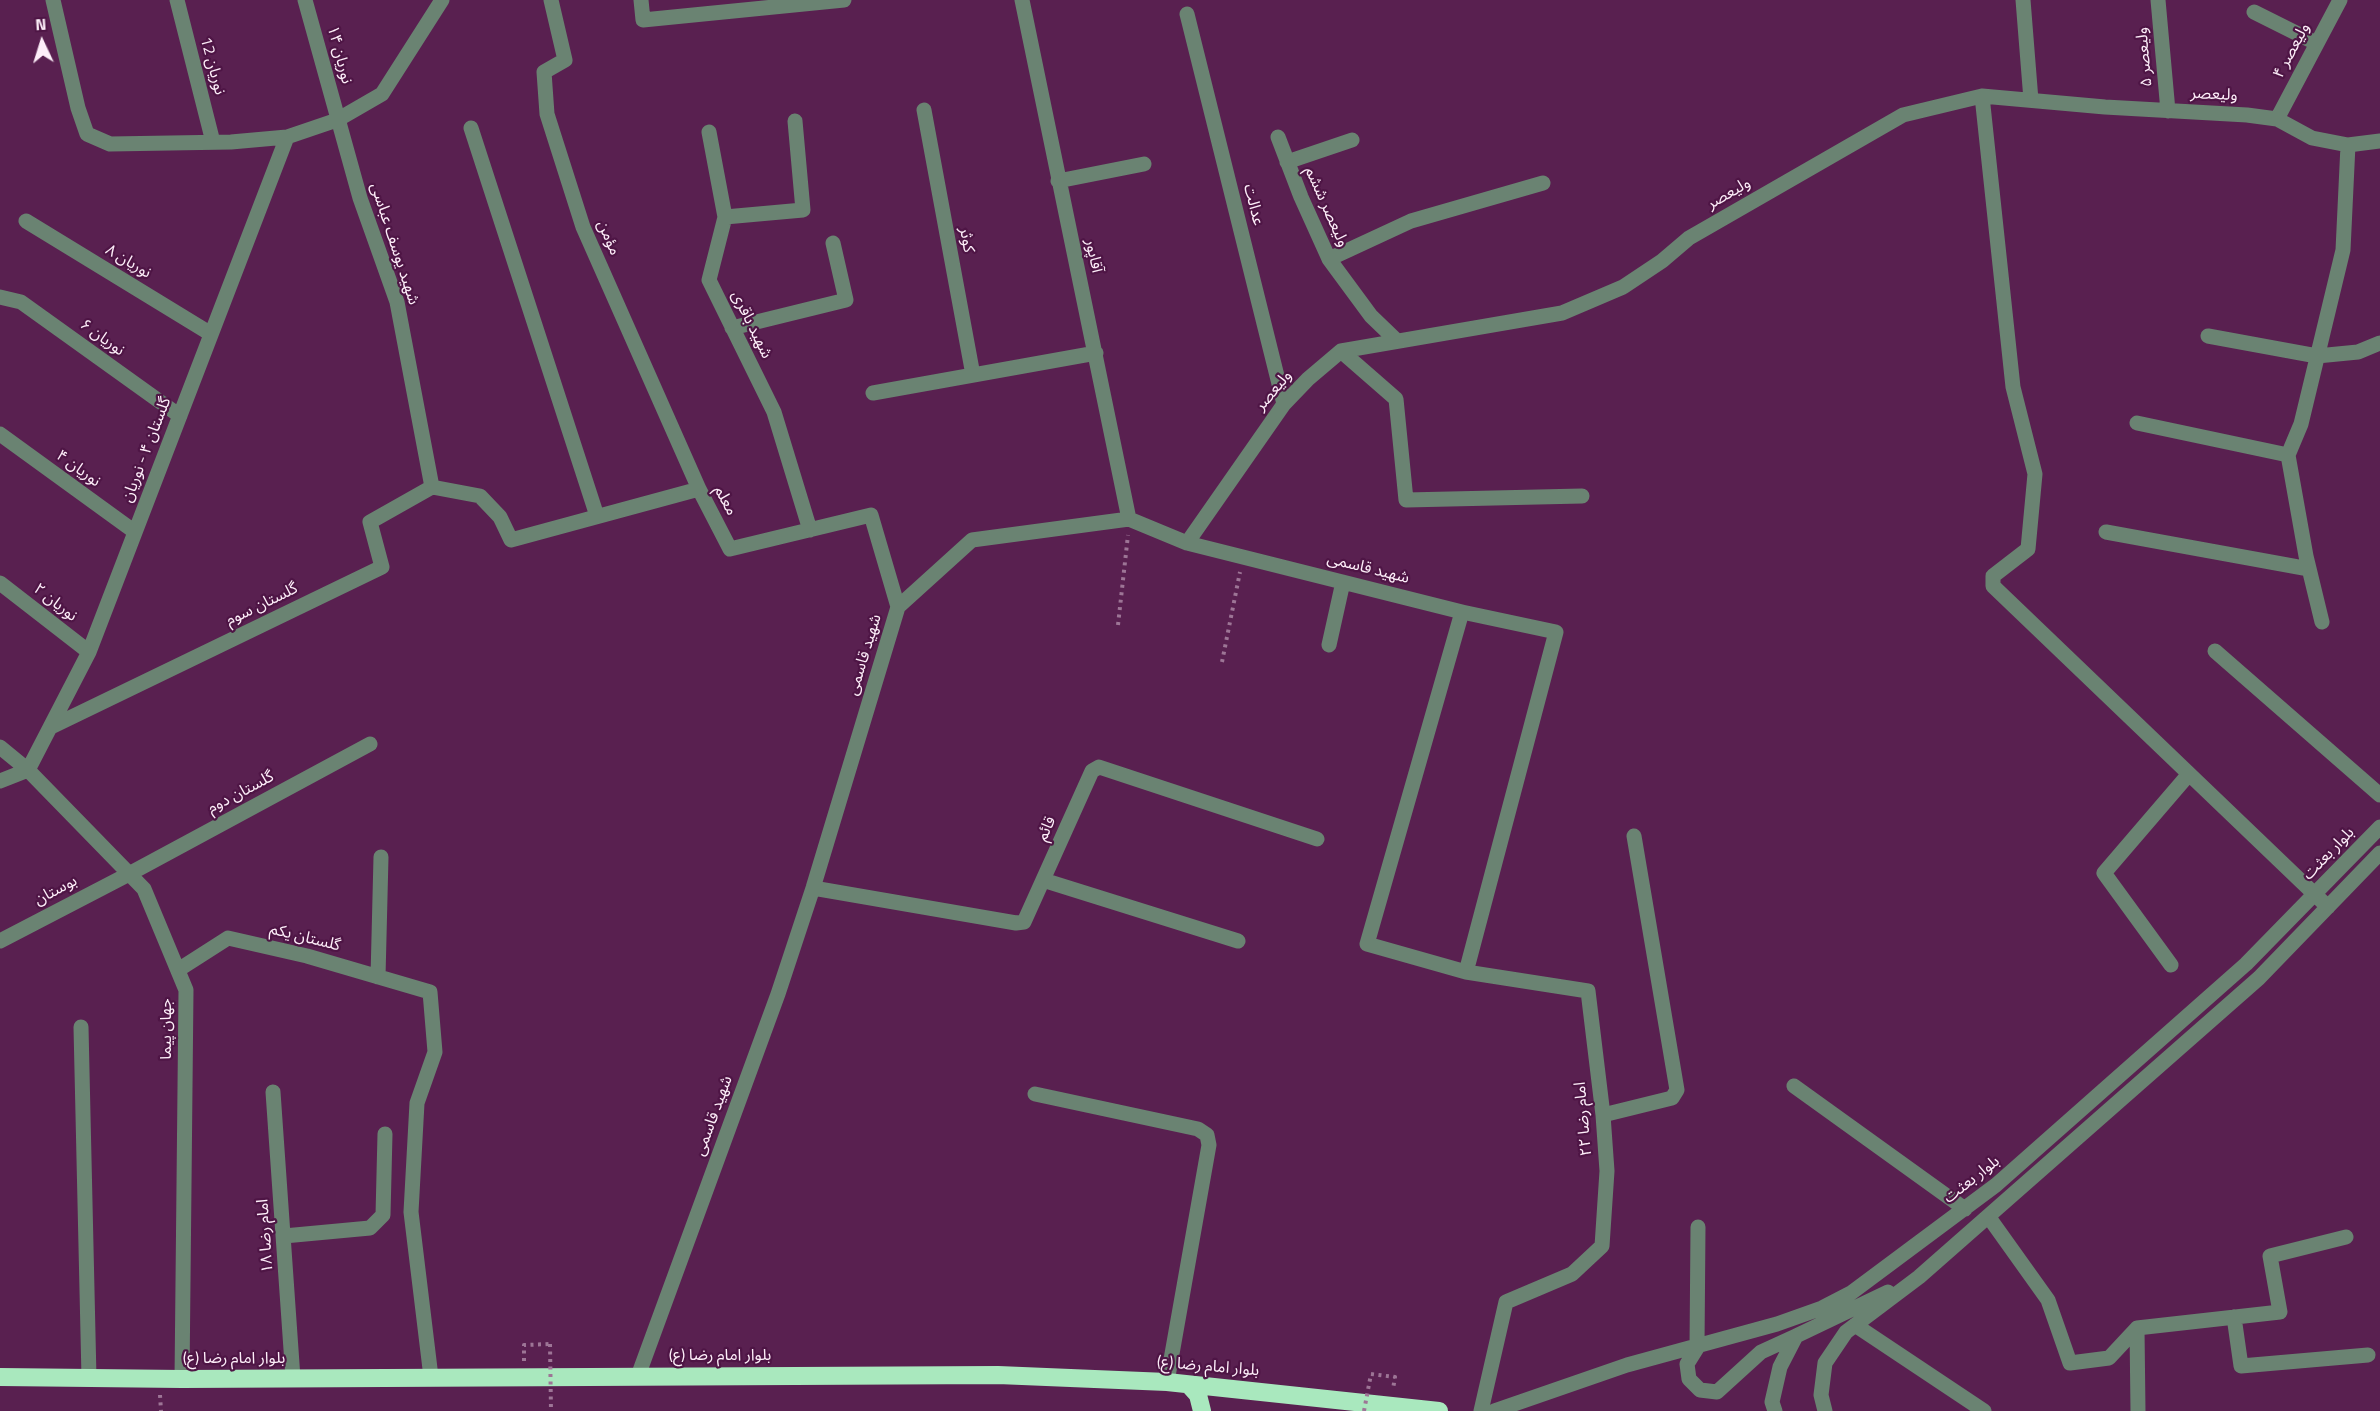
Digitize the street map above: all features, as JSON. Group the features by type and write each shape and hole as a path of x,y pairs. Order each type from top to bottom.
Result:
{"highway":[{"name":"بلوار امام رضا (ع)","path":"0,1377 182,1379 998,1375 1167,1382 1439,1411"},
{"path":"1189,1384 1198,1395 1202,1411"}],"street":[{"path":"53,0 78,108 87,134 110,144 213,142 287,137 337,120 382,94 442,0"},
{"name":"نوریان 12","path":"177,0 213,142"},
{"name":"نوریان ۱۴","path":"305,0 337,120"},
{"name":"مؤمن","path":"551,0 565,60 544,72 548,114 583,227 699,489"},
{"path":"641,0 643,20 844,0"},
{"name":"آقاپور","path":"1022,0 1129,519"},
{"path":"2023,0 2031,100"},
{"name":"ولیعصر ۵","path":"2158,0 2168,111"},
{"name":"ولیعصر ۴","path":"2277,119 2340,0"},
{"path":"2254,12 2316,43"},
{"name":"عدالت","path":"1186,14 1284,404"},
{"path":"1982,96 2013,387 2035,474 2028,549 1993,576 1993,586 2328,907"},
{"name":"ولیعصر","path":"1187,543 1284,404 1308,379 1341,351 1562,314 1623,287 1662,261 1689,238 1903,115 1982,96 2247,115 2277,119 2312,138 2348,145 2380,141"},
{"name":"کوثر","path":"924,110 973,375"},
{"name":"شهید یوسف عباسی","path":"337,120 360,198 397,302 432,487"},
{"path":"725,217 803,210 795,121"},
{"path":"471,129 597,516"},
{"name":"شهید باقری","path":"708,132 725,217 709,280 774,412 810,530"},
{"name":"گلستان ۴ - نوریان","path":"28,770 89,652 287,137"},
{"name":"ولیعصر ششم","path":"1278,137 1329,259 1371,316 1397,341"},
{"path":"1287,162 1352,140"},
{"path":"2322,622 2309,569 2288,455 2301,424 2343,250 2348,145"},
{"path":"1058,181 1144,164"},
{"path":"1329,259 1411,221 1543,183"},
{"name":"نوریان ۸","path":"26,221 211,334"},
{"path":"732,328 846,300 833,243"},
{"name":"نوریان ۶","path":"0,297 21,302 180,416"},
{"path":"2208,336 2317,356 2358,352 2380,343"},
{"path":"1341,351 1396,399 1406,500 1582,496"},
{"path":"873,393 1096,353"},
{"path":"2137,423 2288,455"},
{"name":"نوریان ۴","path":"0,434 135,532"},
{"name":"معلم","path":"432,487 480,496 500,516 511,540 699,489 730,549 871,515 898,607"},
{"name":"گلستان سوم","path":"51,727 382,567 370,522 432,487"},
{"name":"شهید قاسمی","path":"638,1376 778,994 813,888 898,607 972,540 1129,519 1187,543 1462,612 1556,632 1466,972"},
{"path":"2106,532 2309,569"},
{"path":"1329,645 1343,582"},
{"name":"نوریان ۲","path":"0,584 89,652"},
{"name":"امام رضا ۲۲","path":"1462,612 1367,944 1466,972 1588,991 1603,1115 1607,1171 1602,1246 1572,1274 1506,1302 1481,1411"},
{"path":"2215,651 2380,795"},
{"name":"گلستان دوم","path":"129,874 370,744"},
{"name":"جهان پیما","path":"0,747 28,770 144,889 186,990 182,1379"},
{"name":"قائم","path":"813,888 1016,923 1024,922 1092,771 1099,767 1317,839"},
{"path":"0,781 28,770"},
{"path":"2171,965 2104,873 2189,774"},
{"name":"بلوار بعثت","path":"1494,1411 1627,1365 1697,1348 1777,1324 1822,1308 1851,1293 1996,1185 2246,964 2380,827"},
{"path":"1603,1115 1672,1098 1677,1090 1634,836"},
{"path":"1825,1411 1821,1395 1825,1363 1851,1329 1919,1277 2259,978 2380,853"},
{"path":"378,977 381,857"},
{"name":"بوستان","path":"0,941 129,874"},
{"path":"1043,880 1238,941"},
{"name":"گلستان یکم","path":"178,970 228,938 307,956 430,992 435,1052 417,1103 411,1212 431,1377"},
{"path":"81,1027 89,1378"},
{"path":"1794,1086 1965,1209"},
{"name":"امام رضا ۱۸","path":"273,1092 293,1378"},
{"path":"1035,1094 1198,1129 1206,1135 1209,1145 1167,1382"},
{"path":"284,1236 370,1228 383,1215 385,1134"},
{"path":"1988,1216 2048,1300 2070,1363 2109,1359 2137,1328 2280,1312 2270,1256 2346,1237"},
{"path":"1698,1227 1697,1348 1687,1364 1689,1379 1700,1390 1717,1392 1761,1352 1919,1277"},
{"path":"2234,1317 2241,1366 2368,1355"},
{"path":"2137,1328 2138,1411"},
{"path":"1851,1329 1984,1411"},
{"path":"1775,1411 1772,1402 1780,1367 1796,1335"}],"path":[{"path":"1118,625 1129,519"},
{"path":"1222,662 1243,557"},
{"path":"524,1344 550,1344 551,1411"},
{"path":"1364,1411 1371,1374 1395,1377"}]}
